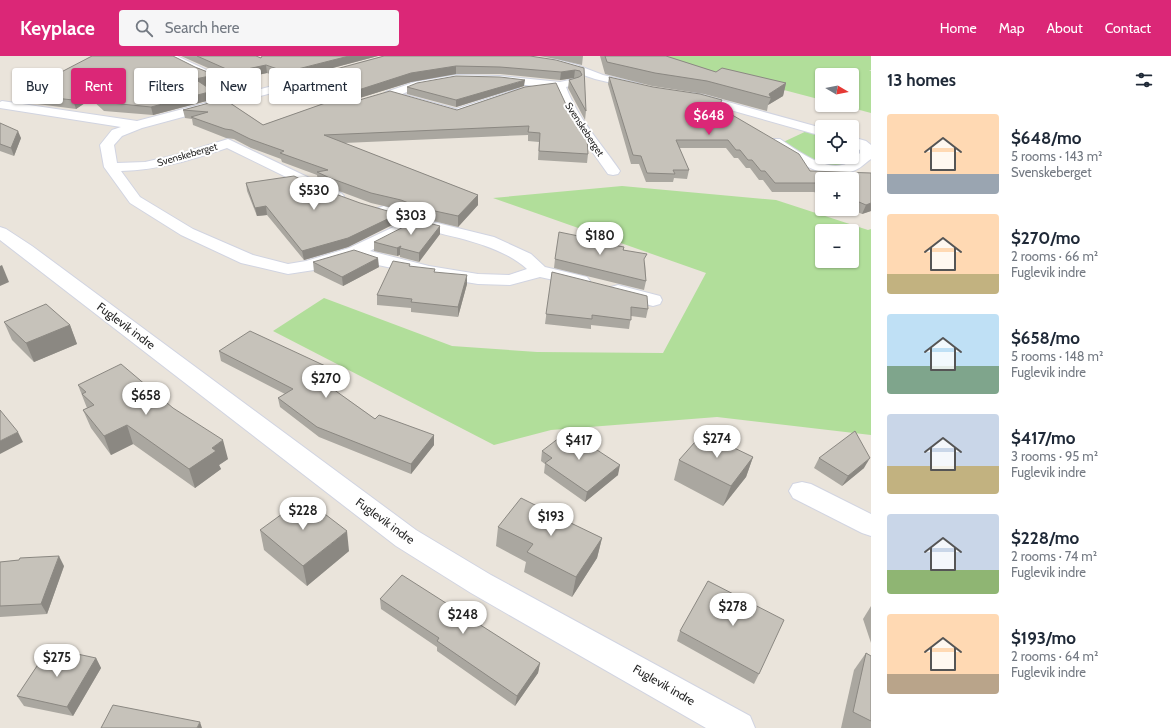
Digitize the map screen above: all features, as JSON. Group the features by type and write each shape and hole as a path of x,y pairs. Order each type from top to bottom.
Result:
{"street":[{"path":"169,56 206,75"},
{"name":"Svenskeberget","path":"545,61 573,67 599,77 644,88"},
{"name":"Svenskeberget","path":"390,94 456,113 522,91 599,77"},
{"name":"Svenskeberget","path":"376,98 415,85 456,78 500,79 560,85"},
{"name":"Svenskeberget","path":"560,85 574,115 613,171"},
{"path":"680,94 700,97 815,130"},
{"path":"700,97 746,125"},
{"path":"215,104 138,125 117,133 107,145 111,167 135,200 187,232 247,259 288,268 308,266 355,252 415,222"},
{"path":"2,105 102,121 138,125"},
{"path":"766,136 828,172"},
{"name":"Svenskeberget","path":"111,167 145,166 179,159 228,143 325,192 352,202"},
{"path":"840,172 849,168 866,155 869,149 859,143"},
{"path":"373,209 395,214 415,222 488,240 525,258 539,271 653,300"},
{"name":"Fuglevik indre","path":"0,232 26,250 406,538 481,584 738,728"},
{"path":"355,252 384,261 429,271 478,278 510,280 539,271"},
{"path":"802,491 871,526"}],"green space":[{"path":"654,56 871,56 871,70 869,70 871,71 871,113 859,110 859,68 815,68 815,98"},
{"path":"811,129 815,130 815,161 779,144"},
{"path":"859,148 867,155 859,159"},
{"path":"821,164 847,164 834,170"},
{"path":"622,186 776,200 815,213 815,216 825,216 850,224 815,224 815,268 859,268 859,227 868,230 871,229 871,435 717,417 551,430 494,445 273,331 324,298 452,346 537,352 663,353 706,273 493,198"}],"building":[{"path":"92,56 173,56 198,68 134,68 134,104 163,104 151,107 121,104 126,104 126,68 71,68 71,100 63,99 63,71"},
{"path":"197,56 256,56 261,58 262,56 349,56 302,68 275,68 266,65 252,68 224,68"},
{"path":"384,56 530,56 556,60 584,68 586,111 569,80 582,75 580,71 575,70 561,72 500,67 456,66 411,73 361,89 361,68 340,68"},
{"path":"605,56 666,56 716,72 722,68 786,83 769,94 771,98 707,81 655,73 607,62"},
{"path":"198,68 206,71 206,77 198,78"},
{"path":"456,76 500,77 525,80 456,100 407,87 417,83"},
{"path":"609,77 653,87 700,94 722,100 720,104 722,109 799,154 810,171 840,172 815,172 815,183 775,183 765,171 761,171 752,160 748,160 740,150 736,150 728,140 676,140 689,170 673,170 675,174 647,173 641,156 633,155"},
{"path":"198,81 206,86 206,93 198,95"},
{"path":"556,83 569,111 587,137 588,154 539,151 540,133 528,132 529,126 324,135 478,195 458,216 421,208 401,200 371,193 330,178 317,172 328,170 280,153 284,151 250,139 232,130 191,117 208,112 183,110 206,104 232,104 263,125 322,104 361,104 361,100 390,91 457,110 525,87"},
{"path":"0,123 18,131 11,148 0,144"},
{"path":"859,173 871,173 871,203 866,205 859,202"},
{"path":"294,176 319,188 360,203 398,214 348,238 302,251 266,206 255,208 246,183"},
{"path":"417,220 440,226 419,253 400,248 401,246 397,248 374,242"},
{"path":"559,232 603,241 602,243 624,247 623,250 647,254 644,259 646,281 555,259"},
{"path":"354,250 378,258 342,277 313,262"},
{"path":"393,261 410,264 409,266 435,269 434,272 467,275 458,307 411,302 412,299 377,295"},
{"path":"552,272 647,296 648,309 631,307 631,320 592,315 592,319 546,314"},
{"path":"46,304 70,325 26,343 4,322"},
{"path":"250,331 334,370 319,379 375,419 379,415 434,435 411,464 317,427 278,398 293,389 219,351"},
{"path":"121,364 173,408 223,440 212,448 216,451 189,469 127,425 104,436 83,410 94,405 82,394 86,392 78,385"},
{"path":"0,410 18,432 0,441"},
{"path":"568,431 620,465 587,492 545,463 552,458 542,451"},
{"path":"855,431 870,458 848,476 819,458"},
{"path":"703,433 753,457 731,486 679,460"},
{"path":"304,498 347,531 303,566 260,530"},
{"path":"521,498 602,538 576,577 527,552 533,544 498,527"},
{"path":"59,556 41,604 0,606 0,562 19,560 20,558"},
{"path":"402,575 540,663 517,696 437,641 439,638 380,599"},
{"path":"708,581 784,620 759,674 680,631"},
{"path":"49,648 96,658 67,707 17,696"},
{"path":"866,653 871,656 871,721 853,712"},
{"path":"113,705 200,722 197,728 101,728"}]}
